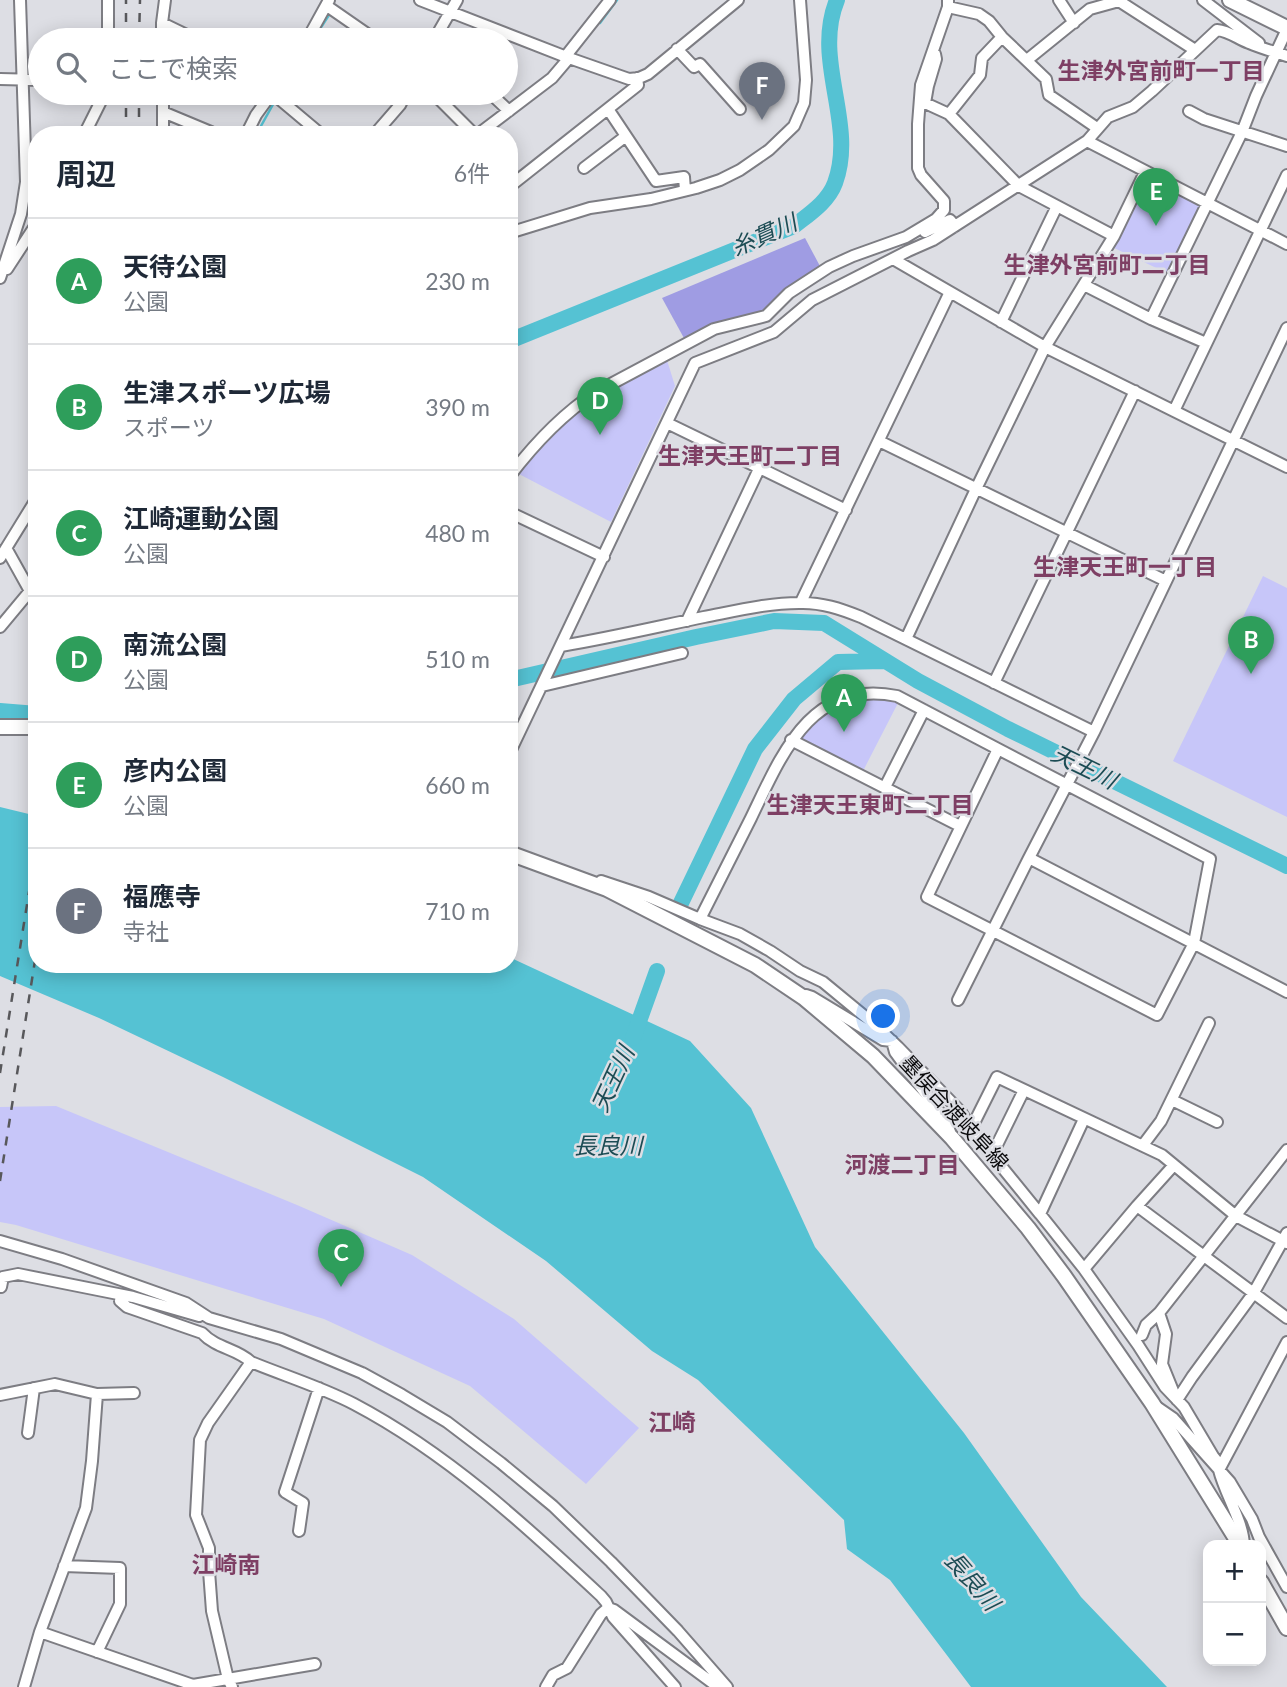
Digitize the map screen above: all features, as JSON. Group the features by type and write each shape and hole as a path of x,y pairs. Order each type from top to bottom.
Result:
{"main road":[{"path":"1230,0 1287,28"},
{"path":"1248,0 1287,20"},
{"path":"0,727 28,727"},
{"name":"墨俣合渡岐阜線","path":"518,856 607,889 755,965 793,991 873,1056 952,1138 1028,1228 1152,1403 1239,1540"},
{"path":"1266,1591 1287,1628"}],"street":[{"path":"0,279 21,214 26,182 20,0"},
{"path":"108,0 108,28"},
{"path":"162,28 165,0"},
{"path":"420,0 491,28"},
{"path":"441,28 457,0"},
{"path":"518,104 552,78 610,0"},
{"path":"518,39 615,75 637,78 648,74 738,0"},
{"path":"518,230 590,208 651,199 719,180 740,170 769,150 794,125 804,103 806,80 800,0"},
{"path":"1059,0 1074,23"},
{"path":"1203,0 1264,47"},
{"path":"1027,60 1090,9 1119,1 1195,50"},
{"path":"314,28 328,3 360,28"},
{"path":"906,237 936,219 945,206 944,201 918,169 921,85 948,4 979,14 989,21 1046,79 1049,95 1097,128"},
{"path":"162,23 172,28"},
{"path":"1151,319 1281,55 1287,28"},
{"path":"518,735 695,363 774,332 812,300 933,240 1019,186 1087,141 1108,117 1133,107 1217,30 1225,30 1248,43 1281,55"},
{"path":"949,114 980,75 982,58 1002,37"},
{"path":"933,48 936,59 925,103 949,114 1019,186 1114,236"},
{"path":"677,50 694,67 700,64 740,109"},
{"path":"518,180 638,85 637,78"},
{"path":"0,79 28,80"},
{"path":"89,126 99,105"},
{"path":"163,105 163,126"},
{"path":"250,126 263,105"},
{"path":"286,105 311,126"},
{"path":"382,126 400,105"},
{"path":"445,105 467,126"},
{"path":"503,105 509,111"},
{"path":"488,126 517,105"},
{"path":"608,109 656,181 684,177 685,190"},
{"path":"1189,111 1242,132 1286,143"},
{"path":"163,112 197,126"},
{"path":"584,168 626,136"},
{"path":"1087,141 1287,244"},
{"path":"906,639 1045,347 1114,236 1145,172"},
{"path":"1174,411 1287,175"},
{"path":"1001,322 1057,206"},
{"path":"518,465 559,421 582,401 610,384 714,329 766,316 789,293 829,267 950,220 955,226"},
{"path":"0,279 28,237"},
{"path":"893,258 1045,347 1287,467"},
{"path":"1084,285 1206,343"},
{"path":"801,602 950,292"},
{"path":"958,1000 1092,735 1287,328"},
{"path":"995,683 1135,391"},
{"path":"667,423 846,510"},
{"path":"879,441 1166,581"},
{"path":"687,621 759,469"},
{"path":"28,513 3,553 28,588"},
{"path":"518,516 604,557"},
{"path":"0,627 28,593"},
{"path":"560,649 740,610 801,602 835,607 995,683 1092,735"},
{"path":"544,682 682,653"},
{"path":"700,919 791,740 807,722 839,700 854,696 897,696 1210,859 1194,943 1157,1015 927,897 998,749"},
{"path":"885,787 924,710"},
{"path":"791,740 960,826"},
{"path":"1029,858 1287,992"},
{"path":"578,878 604,882 649,897 740,934 823,982 892,1041 961,1112 971,1129 1084,1269 1165,1387 1184,1407 1252,1520 1287,1587"},
{"path":"793,991 812,997 883,1041 892,1041"},
{"path":"1143,1145 1161,1121 1209,1023"},
{"path":"892,1041 895,1052 945,1120 952,1138"},
{"path":"971,1129 997,1077 1163,1155 1236,1216 1286,1239 1253,1294 1176,1398"},
{"path":"992,1155 1024,1090"},
{"path":"1172,1100 1217,1122"},
{"path":"1040,1214 1084,1119"},
{"path":"1142,1335 1146,1325 1205,1256 1287,1150"},
{"path":"1084,1269 1174,1165"},
{"path":"1137,1206 1287,1318"},
{"path":"0,1241 62,1259 186,1303 209,1318"},
{"path":"1,1287 3,1277 18,1275 121,1295 281,1339 362,1373 447,1422 552,1506 678,1631 727,1687"},
{"path":"121,1295 120,1301 127,1307 202,1333 210,1342 246,1357 251,1362 354,1404 403,1433 458,1471 548,1546 601,1596 613,1616 676,1687"},
{"path":"1159,1313 1166,1334 1162,1364 1176,1398"},
{"path":"1220,1468 1287,1342"},
{"path":"230,1683 212,1611 209,1548 196,1515 200,1440 208,1423 251,1362"},
{"path":"0,1395 55,1384 97,1395 134,1393"},
{"path":"28,1433 34,1388"},
{"path":"299,1531 303,1503 285,1492 319,1388"},
{"path":"24,1687 40,1632 86,1508 97,1395"},
{"path":"1152,1403 1173,1418 1220,1468 1223,1485 1244,1536 1243,1540"},
{"path":"1271,1559 1283,1567 1287,1574"},
{"path":"64,1566 121,1568 121,1604 97,1652"},
{"path":"546,1687 553,1675 567,1668 601,1614 608,1608"},
{"path":"608,1608 718,1687"},
{"path":"40,1632 193,1685 230,1683 315,1664"}],"shaded area":[{"path":"1146,178 1200,205 1167,273 1112,247"},
{"path":"805,238 821,268 769,310 685,340 662,298"},
{"path":"666,357 675,386 611,522 518,474 533,449 582,405"},
{"path":"1263,576 1287,588 1287,817 1173,761"},
{"path":"867,698 899,701 863,771 799,738 837,705 849,700"},
{"path":"56,1106 412,1255 514,1319 639,1428 586,1484 470,1386 324,1319 0,1222 0,1107"}],"water":[{"name":"長良川","path":"0,807 28,814 28,973 518,973 518,961 690,1041 751,1108 815,1247 964,1433 1081,1597 1167,1687 971,1687 890,1580 847,1549 844,1520 698,1380 652,1351 546,1261 423,1177 99,1018 0,976"}],"waterway":[{"path":"600,23 617,0"},
{"name":"糸貫川","path":"518,337 794,226 823,202 835,183 840,160 839,115 829,46 837,0"},
{"path":"321,28 331,12"},
{"path":"261,126 273,105"},
{"name":"天王川","path":"518,678 774,621 824,623 918,681 1008,729 1287,866"},
{"name":"天王川","path":"680,905 755,749 794,699 838,662 884,661"},
{"name":"天王川","path":"0,711 28,713"},
{"name":"天王川","path":"633,1038 657,971"}],"railway":[{"path":"126,0 126,28"},
{"path":"139,28 140,0"},
{"path":"126,105 126,126"},
{"path":"139,105 139,126"},
{"path":"0,1073 28,898"},
{"path":"0,1181 33,973"}],"place":[{"name":"福應寺","path":"762,120"},
{"name":"彦内公園","path":"1156,226"},
{"name":"南流公園","path":"600,435"},
{"name":"生津スポーツ広場","path":"1251,674"},
{"name":"天待公園","path":"844,732"},
{"name":"江崎運動公園","path":"341,1287"}],"district":[{"name":"生津外宮前町一丁目","path":"1161,71"},
{"name":"生津外宮前町二丁目","path":"1107,265"},
{"name":"生津天王町二丁目","path":"750,456"},
{"name":"生津天王町一丁目","path":"1125,567"},
{"name":"生津天王東町二丁目","path":"870,805"},
{"name":"河渡二丁目","path":"902,1165"},
{"name":"江崎","path":"672,1423"},
{"name":"江崎南","path":"226,1565"}]}
